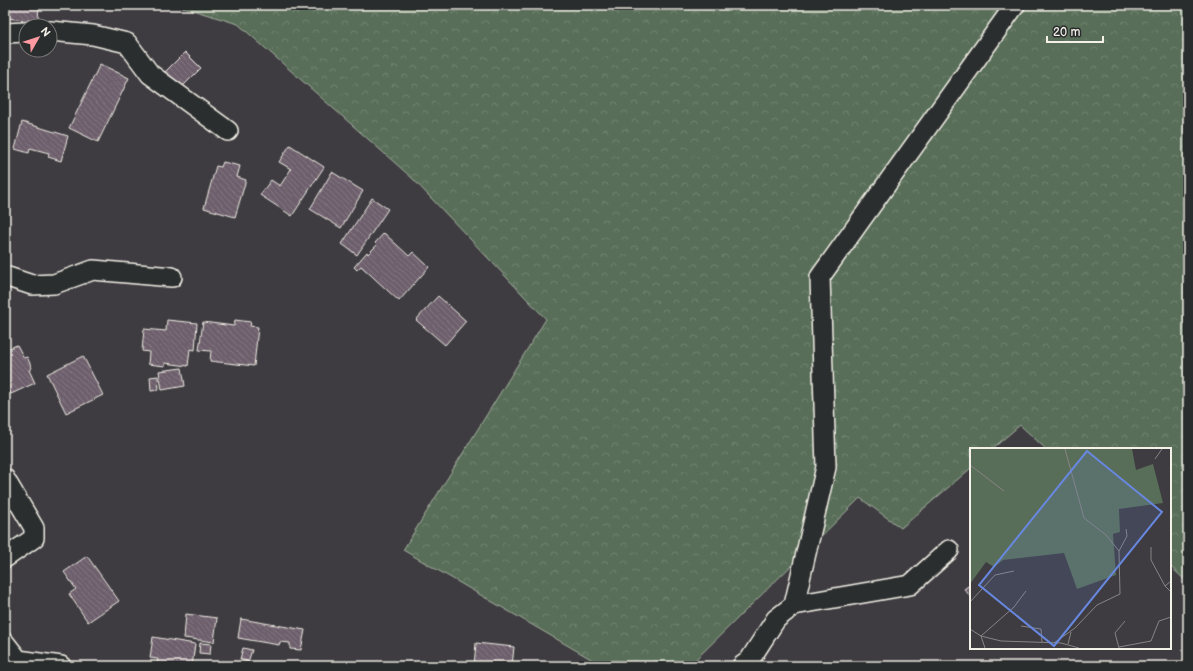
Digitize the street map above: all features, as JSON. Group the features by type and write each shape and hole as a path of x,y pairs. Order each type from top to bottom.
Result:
{"street":[{"path":"794,605 826,467 820,277 1015,5"},
{"path":"5,33 18,32"},
{"path":"58,33 93,35 127,43 150,74 228,131"},
{"path":"5,276 32,285 54,284 93,270 172,277"},
{"path":"5,479 34,528 34,538 5,558"},
{"path":"742,666 749,661 776,619 794,605 910,585 949,550"},
{"path":"5,643 20,663 62,666"}],"green space":[{"path":"176,5 1188,5 1188,583 1171,567 1171,448 1045,448 1020,425 993,448 970,448 970,469 901,528 860,498 689,666 603,666 403,550 546,319 412,178 238,24"}],"building":[{"path":"5,5 39,5 38,18 5,18"},
{"path":"185,52 201,68 178,91 162,75"},
{"path":"100,64 129,78 98,142 69,128"},
{"path":"22,122 68,136 61,161 48,157 49,153 30,148 29,153 15,149"},
{"path":"290,145 324,167 292,216 260,195 271,180 280,186 291,169 279,162"},
{"path":"223,162 240,166 237,177 246,180 235,217 204,208 216,166 221,167"},
{"path":"332,172 363,191 341,228 310,209"},
{"path":"372,198 388,209 357,255 342,244"},
{"path":"384,233 409,256 413,252 429,267 399,301 361,266 357,270 354,267 367,252 368,254 377,245 375,243"},
{"path":"438,296 466,321 445,345 416,320"},
{"path":"167,320 197,323 195,350 190,349 188,366 165,363 165,366 148,364 149,352 142,351 144,329 166,331"},
{"path":"235,320 251,322 250,326 258,327 254,366 210,361 211,351 199,350 203,322 234,326"},
{"path":"17,345 24,358 27,357 32,368 29,370 35,383 11,394 10,392 6,394 5,350"},
{"path":"83,356 103,395 66,413 47,374"},
{"path":"182,368 185,386 162,390 159,371"},
{"path":"158,376 159,390 151,391 150,377"},
{"path":"87,556 119,601 88,622 69,594 76,589 64,572"},
{"path":"970,585 970,596 964,589"},
{"path":"186,614 217,618 214,642 184,638"},
{"path":"241,619 305,630 301,650 290,649 290,643 280,642 279,645 238,638"},
{"path":"153,637 195,644 192,666 157,666 158,659 150,658"},
{"path":"200,643 211,644 210,654 199,653"},
{"path":"476,643 514,647 512,666 474,666"},
{"path":"243,648 252,650 248,662 240,659"}]}
